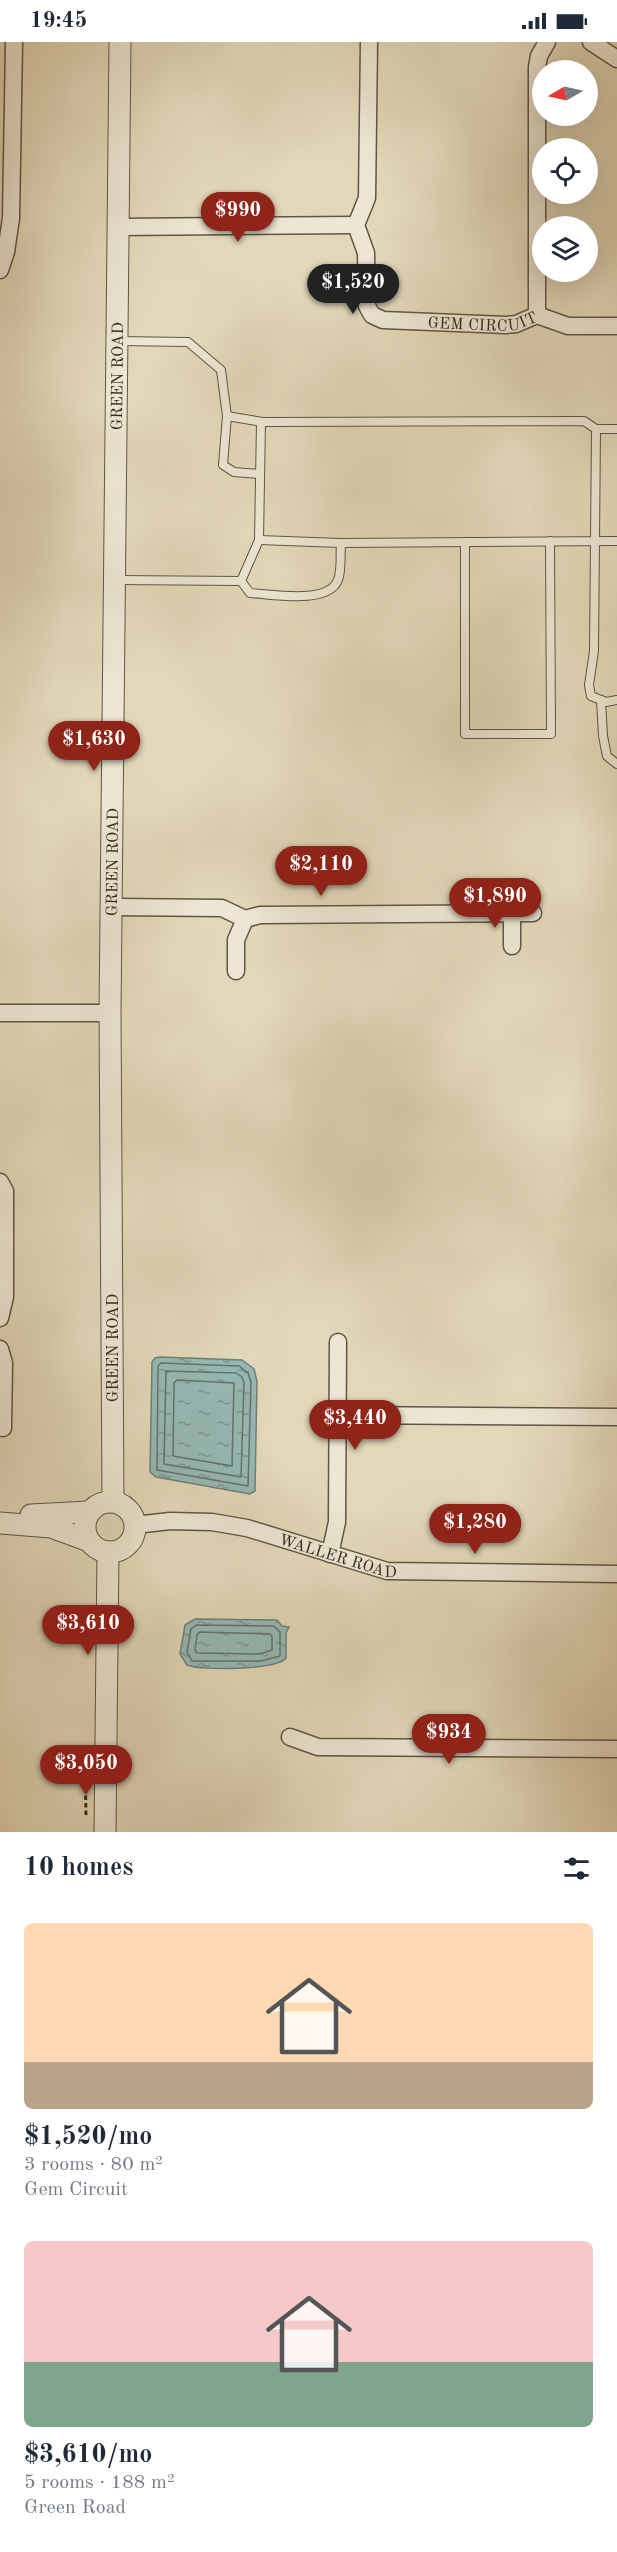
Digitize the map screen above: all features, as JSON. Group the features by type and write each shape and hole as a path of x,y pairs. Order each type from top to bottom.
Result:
{"street":[{"path":"0,270 6,252 11,218 7,103 14,42"},
{"name":"GREEN ROAD","path":"113,1501 111,1013 120,42"},
{"path":"119,226 356,225 367,198 369,42"},
{"path":"537,315 537,67 539,56 547,42"},
{"path":"591,42 617,59"},
{"name":"GEM CIRCUIT","path":"356,225 366,253 368,306 372,315 383,320 506,325 516,324 537,315 568,326 617,326"},
{"path":"112,907 222,908 245,919 260,915 532,913"},
{"path":"512,913 512,946"},
{"path":"236,971 236,940 245,919"},
{"path":"0,1012 111,1013"},
{"path":"0,1182 5,1191 4,1297 0,1318"},
{"path":"330,1554 337,1522 338,1342"},
{"path":"0,1349 4,1363 3,1428"},
{"path":"338,1415 617,1417"},
{"path":"0,1513 44,1515 88,1512 99,1503 113,1501 126,1507 134,1518 135,1525 128,1545 115,1552 108,1552 98,1549 89,1541 51,1527 0,1523"},
{"path":"88,1512 84,1527 89,1541"},
{"name":"WALLER ROAD","path":"135,1525 170,1521 212,1522 247,1528 387,1571 617,1574"},
{"path":"105,1832 108,1552"},
{"path":"290,1737 318,1747 617,1749"}],"lane":[{"path":"118,341 188,342 221,370 227,416 223,465 234,472 260,474"},
{"path":"227,416 263,422 584,421 596,429 617,429"},
{"path":"241,581 259,540 261,422 263,422"},
{"path":"596,429 594,651 589,685 591,696 601,700 617,700"},
{"path":"259,540 341,543 617,541"},
{"path":"465,542 465,734 551,734 550,542"},
{"path":"241,581 250,593 316,596 334,587 339,577 341,543"},
{"path":"116,580 241,581"},
{"path":"601,700 603,736 607,756 617,764"}],"path":[{"path":"85,1758 86,1821"}],"water":[{"path":"155,1358 242,1360 254,1369 257,1381 255,1491 250,1494 156,1477 150,1472 152,1362"},
{"path":"195,1619 277,1620 282,1626 289,1627 286,1633 286,1658 279,1662 254,1667 207,1668 187,1665 180,1654 185,1625"}]}
